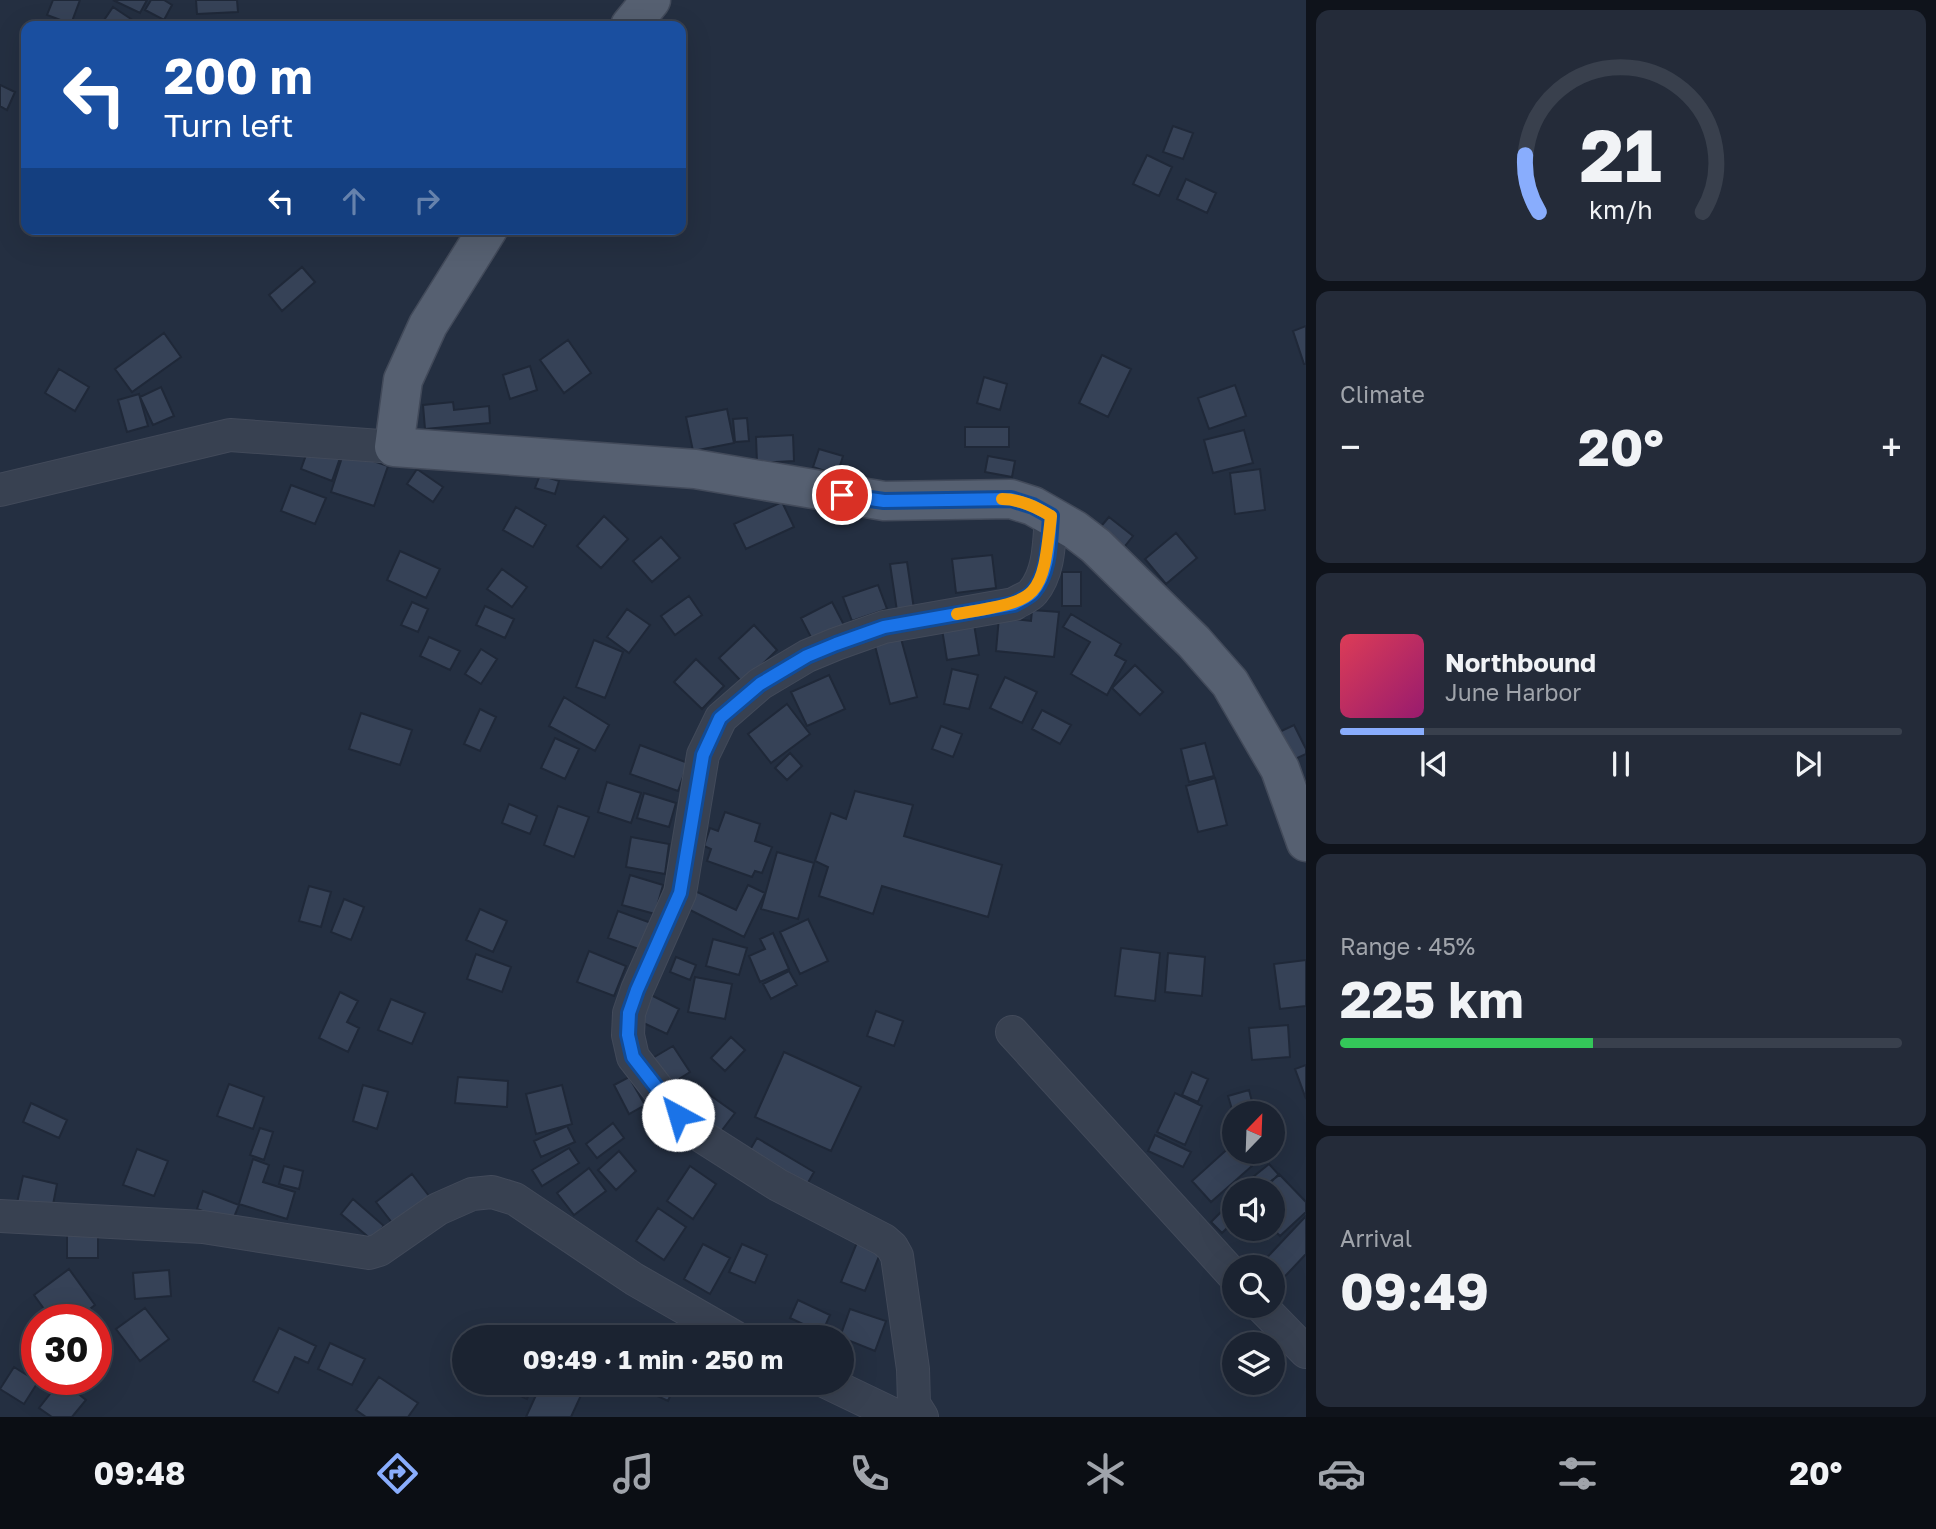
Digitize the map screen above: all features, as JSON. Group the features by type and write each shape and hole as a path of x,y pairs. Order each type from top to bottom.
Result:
{"main road":[{"path":"634,21 651,0"},
{"path":"484,235 428,326 403,380 394,447 695,469 884,501 1011,499 1033,506 1096,546 1194,642 1230,682 1280,769 1306,842"}],"street":[{"path":"0,490 230,435 394,447"},
{"path":"922,1417 914,1404 913,1369 897,1256 892,1247 846,1219 778,1185 701,1136 678,1115 633,1057 628,1035 629,1013 680,893 703,755 720,718 760,684 807,656 836,644 884,627 1014,604 1032,593 1041,581 1047,560 1051,516"},
{"path":"1012,1032 1222,1263"},
{"path":"0,1216 203,1227 369,1253 379,1250 438,1209 472,1194 492,1192 515,1199 634,1279 714,1325"},
{"path":"1273,1318 1306,1352"},
{"path":"853,1395 899,1417"}],"building":[{"path":"53,0 80,0 72,21 63,21 47,15"},
{"path":"113,0 147,0 140,13"},
{"path":"151,0 164,0 172,5 164,20 145,10"},
{"path":"196,0 237,0 238,12 197,14"},
{"path":"113,7 134,21 103,21"},
{"path":"0,85 15,92 7,110 0,106"},
{"path":"1173,126 1193,133 1183,159 1163,152"},
{"path":"1147,155 1172,167 1159,196 1133,184"},
{"path":"1186,179 1216,193 1207,213 1177,199"},
{"path":"302,267 315,282 282,311 269,295"},
{"path":"1306,326 1306,364 1304,364 1293,331"},
{"path":"164,333 181,357 132,392 115,369"},
{"path":"568,340 591,373 564,393 540,360"},
{"path":"1102,355 1131,369 1108,417 1079,403"},
{"path":"530,366 537,390 510,399 503,375"},
{"path":"59,369 89,387 75,411 45,393"},
{"path":"984,377 1007,384 1000,410 977,403"},
{"path":"1235,385 1246,416 1209,429 1198,398"},
{"path":"161,387 174,416 153,425 140,397"},
{"path":"139,394 148,426 127,432 118,400"},
{"path":"453,402 454,410 489,406 490,423 425,429 423,405"},
{"path":"727,409 734,443 693,451 686,417"},
{"path":"747,418 749,441 735,442 733,419"},
{"path":"965,427 1009,427 1009,447 965,447"},
{"path":"1244,430 1253,463 1213,473 1204,440"},
{"path":"793,435 794,461 757,463 756,437"},
{"path":"309,447 340,458 332,481 301,469"},
{"path":"819,449 843,456 837,475 813,467"},
{"path":"344,451 388,466 374,506 331,492"},
{"path":"988,456 1015,461 1012,477 985,472"},
{"path":"417,469 443,487 433,502 407,484"},
{"path":"1260,469 1265,510 1235,514 1230,473"},
{"path":"540,475 559,481 555,494 535,488"},
{"path":"291,485 326,498 315,524 281,511"},
{"path":"782,502 794,527 746,549 734,524"},
{"path":"516,507 546,525 533,547 503,530"},
{"path":"604,516 628,539 601,568 577,546"},
{"path":"1109,517 1133,536 1121,551 1097,531"},
{"path":"1176,533 1197,558 1166,584 1145,559"},
{"path":"661,537 680,558 652,582 633,561"},
{"path":"400,551 440,569 426,598 387,580"},
{"path":"992,555 996,588 956,593 952,559"},
{"path":"907,562 914,609 897,611 890,564"},
{"path":"502,569 527,587 512,607 487,589"},
{"path":"1062,572 1081,572 1081,606 1062,606"},
{"path":"878,585 887,609 852,621 843,597"},
{"path":"689,596 702,615 675,635 661,616"},
{"path":"412,602 428,609 418,632 401,625"},
{"path":"832,602 844,625 813,641 801,618"},
{"path":"485,606 514,619 505,638 476,625"},
{"path":"627,609 650,625 629,653 607,637"},
{"path":"1032,610 1059,612 1054,657 996,651 999,617 1031,621"},
{"path":"1071,614 1121,644 1115,655 1126,661 1107,695 1071,674 1090,642 1063,627"},
{"path":"973,618 979,655 947,660 941,623"},
{"path":"754,625 777,650 743,683 719,658"},
{"path":"900,635 917,697 890,704 874,642"},
{"path":"429,637 460,651 450,670 420,656"},
{"path":"594,640 623,652 605,698 576,687"},
{"path":"481,649 497,659 481,684 465,674"},
{"path":"696,659 724,686 702,709 674,682"},
{"path":"1135,665 1163,692 1140,715 1112,688"},
{"path":"952,669 978,675 969,709 944,704"},
{"path":"829,675 845,709 807,726 791,692"},
{"path":"1005,677 1037,692 1022,723 990,708"},
{"path":"564,697 609,725 595,751 549,726"},
{"path":"787,704 810,734 771,763 748,734"},
{"path":"480,709 496,717 480,751 464,744"},
{"path":"1042,710 1071,725 1060,744 1032,729"},
{"path":"361,713 412,730 400,765 349,749"},
{"path":"1294,725 1306,754 1291,761 1277,733"},
{"path":"941,726 962,734 953,757 932,749"},
{"path":"555,738 579,749 565,779 541,768"},
{"path":"1205,743 1214,776 1189,782 1181,749"},
{"path":"640,745 688,763 678,791 630,774"},
{"path":"790,753 802,766 787,780 775,768"},
{"path":"1215,778 1227,825 1198,832 1186,786"},
{"path":"607,782 641,793 631,823 598,812"},
{"path":"855,791 913,805 904,836 1002,865 988,917 882,886 873,914 819,896 828,867 815,861 831,813 846,819"},
{"path":"644,793 676,803 669,827 637,818"},
{"path":"509,804 537,816 530,834 502,823"},
{"path":"558,806 589,817 574,857 544,845"},
{"path":"725,812 760,824 755,841 772,847 762,873 755,871 752,877 707,861 711,849 704,846 710,828 718,831"},
{"path":"631,837 669,844 665,874 626,867"},
{"path":"777,852 814,863 798,919 761,909"},
{"path":"630,875 663,885 655,914 622,905"},
{"path":"748,885 765,893 744,937 684,907 693,890 736,910"},
{"path":"309,886 331,892 321,927 299,921"},
{"path":"344,899 364,907 351,940 331,932"},
{"path":"480,909 507,921 493,952 466,940"},
{"path":"618,911 654,924 644,951 608,938"},
{"path":"808,919 828,961 800,974 780,932"},
{"path":"773,933 789,969 760,982 749,956 765,949 760,939"},
{"path":"713,939 747,948 739,975 706,966"},
{"path":"1121,948 1160,953 1155,1001 1115,996"},
{"path":"589,951 626,966 614,996 577,982"},
{"path":"1168,953 1205,957 1202,996 1165,992"},
{"path":"476,954 511,967 502,992 467,979"},
{"path":"676,957 696,965 690,980 670,972"},
{"path":"1306,960 1306,1006 1280,1009 1274,964"},
{"path":"789,971 797,985 771,999 763,984"},
{"path":"695,977 732,984 725,1019 688,1012"},
{"path":"340,992 358,1001 347,1022 359,1028 348,1052 319,1038"},
{"path":"649,994 679,1009 667,1034 637,1020"},
{"path":"391,999 425,1013 412,1044 378,1030"},
{"path":"876,1011 903,1021 894,1046 867,1036"},
{"path":"1288,1025 1290,1057 1252,1060 1249,1028"},
{"path":"731,1037 745,1050 725,1071 711,1058"},
{"path":"673,1046 690,1072 668,1086 651,1059"},
{"path":"784,1052 861,1087 831,1151 755,1117"},
{"path":"1306,1065 1306,1099 1295,1069"},
{"path":"1192,1072 1208,1079 1198,1102 1182,1095"},
{"path":"458,1077 508,1081 507,1107 455,1103"},
{"path":"629,1077 645,1105 629,1114 614,1085"},
{"path":"229,1084 264,1097 253,1129 217,1116"},
{"path":"363,1085 388,1092 377,1129 353,1121"},
{"path":"562,1085 572,1124 536,1134 526,1094"},
{"path":"700,1088 735,1113 719,1134 685,1110"},
{"path":"1249,1090 1252,1101 1230,1101 1228,1096"},
{"path":"1175,1093 1202,1106 1185,1145 1157,1132"},
{"path":"31,1103 67,1120 59,1138 23,1122"},
{"path":"613,1123 624,1138 597,1158 586,1144"},
{"path":"567,1126 575,1142 541,1157 534,1141"},
{"path":"260,1128 273,1132 264,1160 250,1155"},
{"path":"1155,1135 1191,1152 1183,1167 1148,1151"},
{"path":"757,1138 814,1172 805,1188 747,1155"},
{"path":"569,1148 579,1163 542,1186 532,1170"},
{"path":"137,1149 168,1161 154,1196 123,1185"},
{"path":"619,1151 636,1171 616,1190 598,1170"},
{"path":"1222,1154 1222,1164 1252,1166 1238,1178 1222,1178 1222,1192 1211,1202 1192,1181"},
{"path":"253,1159 269,1165 263,1182 295,1192 287,1219 239,1204"},
{"path":"1269,1164 1279,1175 1275,1178 1253,1177"},
{"path":"284,1166 303,1171 299,1189 279,1184"},
{"path":"690,1166 716,1184 693,1219 667,1201"},
{"path":"589,1168 606,1191 574,1215 557,1193"},
{"path":"412,1174 429,1196 393,1224 376,1202"},
{"path":"23,1176 57,1184 52,1210 17,1203"},
{"path":"1285,1180 1306,1202 1306,1212 1285,1231"},
{"path":"203,1191 239,1205 232,1222 197,1209"},
{"path":"353,1199 384,1226 372,1240 341,1214"},
{"path":"658,1208 686,1227 664,1260 636,1241"},
{"path":"1222,1211 1222,1233 1211,1222"},
{"path":"1306,1216 1306,1254 1285,1276 1285,1255 1269,1255"},
{"path":"67,1228 98,1229 98,1258 67,1258"},
{"path":"858,1240 882,1249 865,1291 841,1282"},
{"path":"703,1244 730,1258 710,1294 684,1279"},
{"path":"742,1244 767,1255 755,1283 729,1272"},
{"path":"69,1269 94,1304 40,1304 34,1295"},
{"path":"169,1270 171,1296 135,1299 133,1273"},
{"path":"798,1300 830,1315 826,1325 805,1325 790,1318"},
{"path":"145,1308 169,1339 140,1361 116,1329"},
{"path":"850,1309 886,1321 875,1351 854,1343 854,1325 844,1325"},
{"path":"682,1314 699,1325 677,1325"},
{"path":"279,1328 316,1346 308,1363 295,1357 278,1393 253,1381"},
{"path":"330,1343 365,1359 352,1385 318,1369"},
{"path":"14,1367 21,1371 21,1395 30,1395 24,1404 0,1389"},
{"path":"379,1377 418,1403 408,1417 366,1417 356,1410"},
{"path":"49,1395 80,1395 86,1400 72,1417 52,1417 39,1408"},
{"path":"536,1395 581,1395 571,1417 526,1417"},
{"path":"655,1395 671,1395 668,1401"}],"slow traffic":[{"path":"957,614 1014,604 1032,593 1041,581 1047,560 1051,516 1033,506 1002,499"}],"route":[{"path":"678,1115 633,1057 628,1035 629,1013 680,893 703,755 720,718 760,684 807,656 836,644 884,627 1014,604 1032,593 1041,581 1047,560 1051,516 1033,506 1011,499 884,501 842,495"}]}
